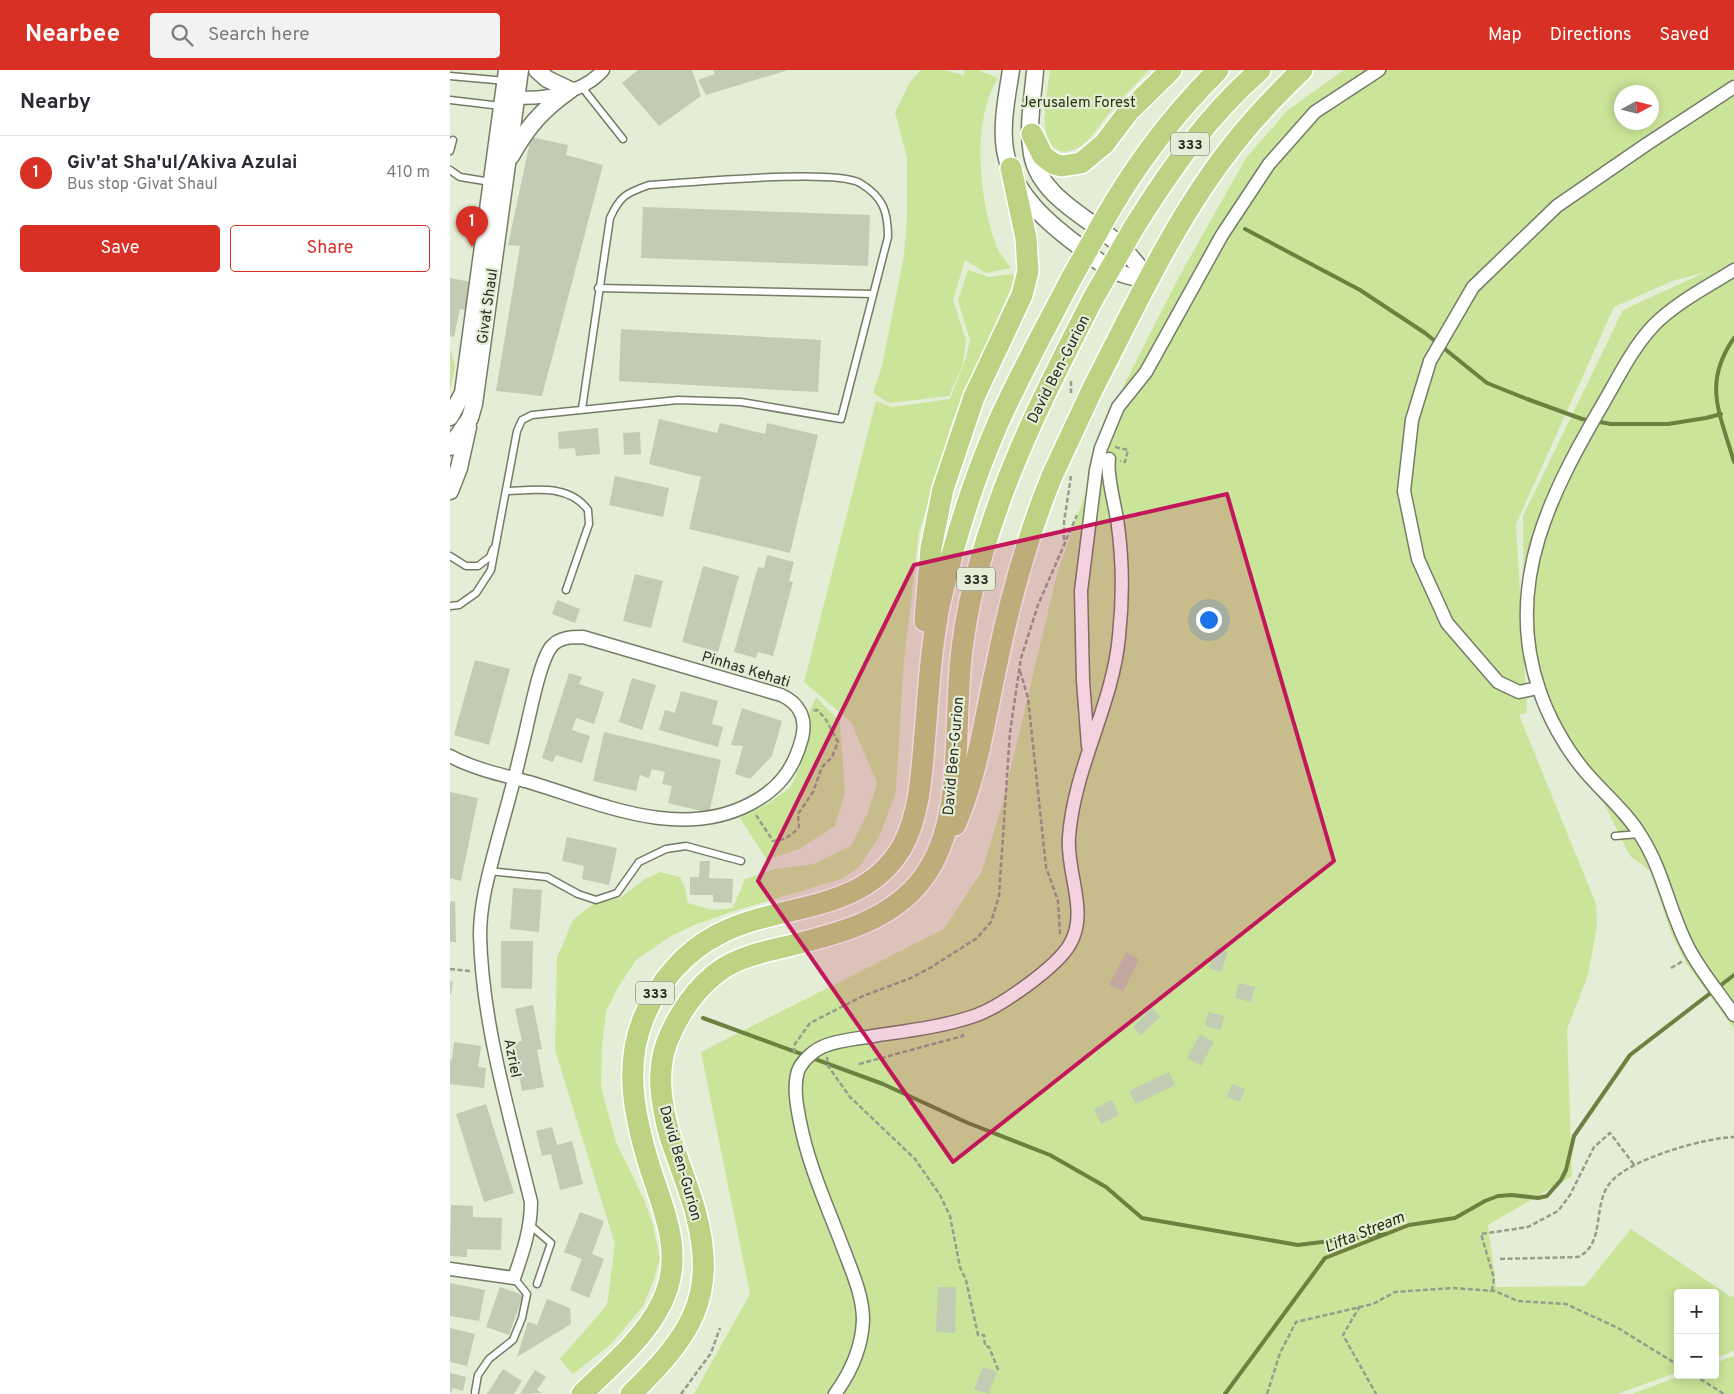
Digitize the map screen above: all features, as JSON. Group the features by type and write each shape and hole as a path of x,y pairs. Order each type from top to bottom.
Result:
{"main road":[{"path":"1032,134 1043,156 1054,164 1071,165 1081,163 1095,154 1129,111 1171,70"},
{"name":"David Ben-Gurion","path":"582,1394 635,1343 651,1322 663,1301 672,1275 673,1254 671,1234 639,1128 632,1089 633,1055 642,1020 652,1000 674,969 695,949 719,934 758,920 834,900 871,882 888,866 903,845 912,819 921,776 927,702 940,604 956,541 976,480 997,426 1071,279 1142,158 1162,131 1218,70"},
{"name":"David Ben-Gurion","path":"631,1394 679,1343 694,1316 702,1292 704,1263 696,1212 666,1122 661,1088 661,1064 667,1042 678,1020 706,982 724,968 746,958 857,926 886,911 907,895 923,879 936,857 945,833 954,772 962,645 982,554 996,506 1028,426 1094,297 1152,198 1198,134 1236,92 1260,70"},
{"path":"923,879 952,832 970,786 1013,595 1032,530 1052,476 1093,388 1148,280 1175,232 1233,145 1302,70"},
{"path":"927,702 925,618 931,548 943,489 974,397 1022,295 1028,271 1026,238 1011,168"}],"street":[{"name":"Givat Shaul","path":"450,417 463,393 492,182 507,90 520,70"},
{"path":"537,70 547,79 575,88"},
{"path":"507,164 528,127 539,114 603,70"},
{"path":"1011,70 1004,134 1006,152 1011,168 1025,195 1038,213 1108,268 1128,276 1148,280"},
{"path":"1035,70 1032,153 1045,181 1063,201 1133,258 1148,280"},
{"path":"1088,751 1083,681 1081,591 1096,470 1104,440 1118,407 1146,372 1222,235 1269,164 1315,112 1379,70"},
{"path":"1538,688 1519,692 1498,682 1447,623 1418,560 1404,491 1412,420 1430,361 1473,287 1557,206 1734,87"},
{"path":"507,90 537,98 575,88"},
{"name":"Givat Shaul","path":"450,447 470,418 507,164 507,90"},
{"path":"1734,270 1679,304 1654,325 1634,350 1555,491 1542,524 1532,562 1527,606 1530,647 1538,688 1556,728 1582,768 1640,834 1655,860 1687,946 1734,1015"},
{"path":"450,491 459,468 470,418"},
{"path":"835,1394 850,1371 857,1354 863,1319 861,1302 848,1261 810,1161 796,1092 798,1070 818,1048 830,1043 973,1017 997,1007 1059,958 1070,944 1078,920 1069,860 1069,838 1088,751 1116,665 1121,612 1122,568 1113,490 1107,471 1109,459"},
{"name":"Pinhas Kehati","path":"514,778 542,668 553,644 571,637 583,637 781,695 792,700 800,711"},
{"path":"450,756 466,764 647,817 682,821 704,820 745,807 772,790 788,774 797,755 804,731 800,711"},
{"path":"450,763 466,764"},
{"name":"Azriel","path":"514,778 481,908 483,972 497,1066 531,1202 530,1225 514,1278"},
{"path":"450,1269 514,1278"}],"lane":[{"path":"450,76 507,90"},
{"path":"575,88 623,139"},
{"path":"450,100 507,90"},
{"path":"450,151 453,140"},
{"path":"450,170 460,178 492,182"},
{"path":"450,606 467,600 484,583 491,570 507,491 510,458 516,431 522,420 539,414 678,400 741,402 841,419 888,237 888,216 882,203 858,182 818,176 649,186 627,192 617,204 610,218 598,288 582,409"},
{"path":"598,288 873,294"},
{"path":"507,491 563,491 575,496 588,510 589,524 566,590"},
{"path":"450,556 466,566 478,566 490,557 496,541"},
{"path":"1615,836 1640,834"},
{"path":"490,871 547,877 578,894 596,900 617,893 638,862 666,849 686,846 741,862"},
{"path":"530,1225 551,1243 537,1284"},
{"path":"475,1392 478,1375 489,1359 513,1340 522,1318 527,1294 514,1278"}],"path":[{"path":"1115,447 1128,450"},
{"path":"1019,670 1028,698 1046,867 1060,908 1059,958"},
{"path":"745,807 756,815 773,841 782,840 792,835 799,827 798,814 813,792 822,767 832,756 838,742 826,718 818,710 800,711"},
{"path":"450,969 483,972"},
{"path":"859,1064 963,1036"},
{"path":"830,1043 827,1062 831,1072 850,1097 914,1159 940,1195 950,1216 960,1267 966,1280 978,1335 984,1335 985,1346 989,1347 999,1372"},
{"path":"1492,1291 1494,1278 1481,1234 1528,1228 1558,1211 1570,1195 1594,1147 1610,1133 1635,1166"},
{"path":"1500,1259 1578,1257 1587,1253 1592,1246 1597,1232 1598,1214 1610,1183 1635,1166 1702,1141 1734,1137"},
{"path":"1267,1394 1266,1390 1280,1353 1296,1322 1373,1304 1394,1292 1453,1288 1492,1291 1518,1301 1566,1304 1618,1328 1674,1363"},
{"path":"1360,1306 1343,1335 1376,1394"},
{"path":"681,1394 711,1353 720,1328"},
{"path":"1700,1379 1724,1394"}],"highlighted area":[{"path":"1227,494 1334,861 953,1162 758,881 914,565"}],"green space":[{"path":"921,70 943,70 964,75 965,70 978,70 998,78 989,96 984,116 980,160 985,206 990,226 996,245 1011,268 986,273 965,260 953,300 966,340 963,364 949,396 889,403 873,393 882,366 904,256 907,220 907,157 895,112 910,82"},
{"name":"Jerusalem Forest","path":"1050,70 1149,70 1112,110 1089,139 1071,151 1063,152 1054,147 1048,139 1046,129 1045,117"},
{"path":"1344,70 1734,70 1734,1029 1686,963 1672,935 1650,871 1630,856 1578,751 1530,681 1524,611 1523,516 1623,310 1706,272 1672,281 1614,307 1516,524 1527,712 1519,715 1596,904 1597,925 1588,975 1567,1029 1572,1176 1488,1225 1496,1287 1585,1286 1631,1229 1731,1297 1734,1296 1734,1351 1719,1357 1719,1289 1674,1289 1674,1373 1617,1394 694,1394 750,1294 701,1052 944,929 982,871 1003,801 1057,574 1123,387 1180,275 1246,158 1288,110"},
{"path":"968,270 989,277 1013,274 1015,279 952,422 919,533 903,670 896,792 879,837 859,867 841,879 731,912 694,925 671,936 636,960 617,989 606,1012 602,1044 601,1087 616,1142 645,1202 653,1225 660,1259 643,1306 611,1344 573,1374 560,1359 607,1305 615,1244 555,1050 557,958 573,920 593,904 620,898 645,879 660,872 680,877 685,888 688,903 712,910 733,908 745,879 775,869 814,864 851,846 868,812 877,783 851,722 804,682 876,401 892,407 950,399 966,358 970,340 958,300"},
{"path":"450,348 455,366 450,390"},
{"path":"816,697 840,722 845,792 835,826 799,849 767,860 740,818 767,804 790,788 810,737 808,716"},
{"path":"1734,1356 1734,1394 1632,1394 1674,1378 1719,1379 1719,1362"}],"building":[{"path":"638,70 692,70 701,96 659,126 622,83"},
{"path":"713,70 788,70 706,95 698,80 715,74"},
{"path":"531,137 568,145 566,155 603,165 542,396 496,391 520,246 508,245"},
{"path":"643,207 870,215 868,266 641,258"},
{"path":"450,278 471,282 465,310 460,309 454,337 450,336"},
{"path":"621,329 821,340 818,392 619,381"},
{"path":"659,419 717,433 720,423 765,434 767,423 818,435 790,553 689,529 701,477 649,464"},
{"path":"598,428 600,454 576,456 575,448 559,449 558,432"},
{"path":"640,432 641,454 624,455 623,433"},
{"path":"615,476 669,488 663,517 609,505"},
{"path":"767,555 794,562 789,581 793,582 773,656 758,652 756,658 734,652 758,567 764,568"},
{"path":"703,566 739,576 718,652 682,642"},
{"path":"635,574 663,581 651,628 623,621"},
{"path":"557,600 580,609 575,623 552,614"},
{"path":"475,660 510,669 489,745 454,735"},
{"path":"569,673 582,677 579,684 604,692 594,724 576,718 572,730 590,736 582,763 556,755 553,762 542,758"},
{"path":"632,678 656,685 642,730 619,722"},
{"path":"681,691 718,701 712,724 723,727 718,747 659,730 665,710 675,713"},
{"path":"742,708 782,721 772,756 750,779 735,774 743,746 731,745"},
{"path":"604,732 721,760 709,813 668,803 672,786 662,784 665,772 652,769 649,778 640,775 636,791 593,781"},
{"path":"450,792 478,798 461,881 450,878"},
{"path":"567,837 617,848 609,885 582,879 584,866 562,861"},
{"path":"700,861 710,861 709,878 733,879 732,903 713,902 713,895 690,895 690,877 699,877"},
{"path":"513,888 542,890 539,932 510,929"},
{"path":"455,901 456,942 450,942 450,902"},
{"path":"501,941 533,941 532,989 501,988"},
{"path":"1216,947 1228,952 1221,972 1209,968"},
{"path":"1126,952 1139,959 1123,992 1109,985"},
{"path":"450,981 453,982 451,994 450,994"},
{"path":"1239,983 1255,987 1251,1002 1235,998"},
{"path":"533,1005 542,1049 537,1050 544,1087 522,1091 513,1043 522,1041 515,1009"},
{"path":"1152,1008 1160,1017 1141,1035 1133,1027"},
{"path":"1208,1012 1224,1016 1221,1030 1205,1026"},
{"path":"1200,1034 1214,1042 1201,1066 1187,1058"},
{"path":"454,1042 481,1046 478,1067 486,1068 484,1088 450,1084 450,1059 452,1060"},
{"path":"1169,1072 1175,1085 1136,1104 1129,1091"},
{"path":"1232,1084 1245,1089 1240,1102 1227,1097"},
{"path":"1112,1100 1119,1115 1101,1124 1094,1109"},
{"path":"486,1104 514,1193 484,1202 456,1114"},
{"path":"552,1127 557,1145 572,1141 583,1184 560,1190 551,1154 542,1156 536,1131"},
{"path":"451,1205 473,1206 473,1217 502,1218 501,1250 467,1249 467,1257 450,1256"},
{"path":"580,1212 604,1221 592,1254 604,1259 589,1298 570,1290 582,1259 564,1252"},
{"path":"450,1283 485,1290 479,1321 450,1316"},
{"path":"500,1287 523,1295 509,1335 486,1327"},
{"path":"938,1287 956,1287 955,1333 936,1332"},
{"path":"547,1299 570,1308 571,1324 517,1357 528,1322 537,1325"},
{"path":"450,1328 475,1334 467,1366 450,1362"},
{"path":"983,1367 997,1372 988,1394 974,1389"},
{"path":"503,1369 522,1381 514,1394 487,1394"},
{"path":"535,1370 546,1377 537,1390 542,1393 520,1394"},
{"path":"450,1373 466,1377 463,1391 453,1388 450,1394"}],"waterway":[{"path":"1245,229 1360,290 1425,333 1487,383 1527,399 1582,419 1611,424 1668,424 1721,414"},
{"path":"1734,338 1724,355 1716,385 1719,413 1734,462"},
{"name":"Lifta Stream","path":"1225,1394 1325,1258 1409,1225 1455,1218 1498,1196 1512,1195 1538,1198 1547,1196 1561,1180 1566,1170 1574,1136 1630,1055 1734,975"},
{"path":"703,1018 883,1084 968,1123 1050,1155 1106,1187 1142,1218 1298,1245 1386,1234"}],"place":[{"name":"Giv'at Sha'ul/Akiva Azulai","path":"472,247"}]}
